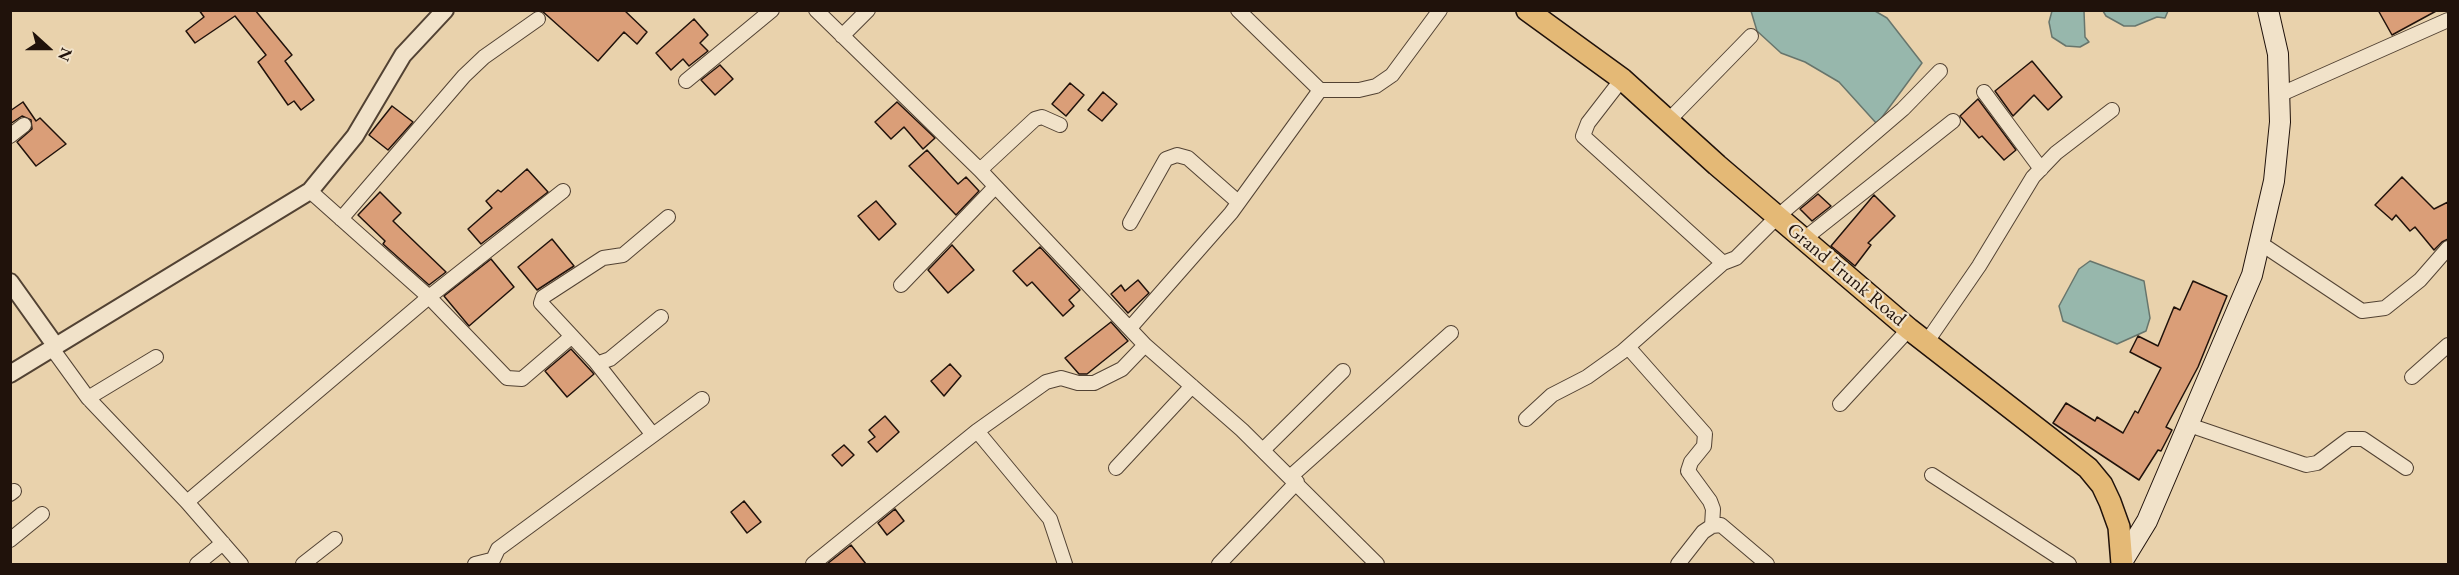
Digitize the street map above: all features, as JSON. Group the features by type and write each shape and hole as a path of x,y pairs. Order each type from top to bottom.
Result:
{"main road":[{"path":"2122,563 2147,520 2252,275 2274,181 2280,122 2278,54 2268,10"},
{"name":"Grand Trunk Road","path":"1529,11 1622,79 1777,217 1909,329 2088,468 2102,485 2119,527 2122,563"}],"street":[{"path":"10,374 310,191 355,136 403,55 446,10"},
{"path":"686,81 772,10"},
{"path":"816,10 980,170 1145,345 1294,479 1377,564"},
{"path":"842,36 868,10"},
{"path":"1238,10 1320,90 1359,90 1376,86 1392,75 1440,10"},
{"path":"341,219 464,76 484,57 538,19"},
{"path":"2279,95 2448,20"},
{"path":"1668,121 1751,36"},
{"path":"1526,419 1552,395 1587,377 1628,347 1723,263 1736,258 1777,217 1903,109 1940,71"},
{"path":"1622,79 1587,123 1583,136 1723,263"},
{"path":"1130,328 1239,202 1320,90"},
{"path":"1984,92 2041,169"},
{"path":"1926,343 1954,305 2019,200 2041,169 2056,153 2112,110"},
{"path":"980,170 1035,119 1042,117 1060,125"},
{"path":"1804,239 1953,121"},
{"path":"10,136 24,124"},
{"path":"1130,224 1166,159 1178,155 1188,158 1239,202"},
{"path":"901,285 995,187"},
{"path":"310,191 429,297 507,378 522,379 571,337"},
{"path":"187,502 429,297 563,191"},
{"path":"653,435 595,361 542,305 543,297 603,258 623,255 668,217"},
{"path":"2260,243 2362,311 2385,308 2420,280 2448,248"},
{"path":"10,282 88,398 187,502 241,564"},
{"path":"595,361 610,359 662,317"},
{"path":"1840,404 1909,329"},
{"path":"1219,564 1294,479 1450,333"},
{"path":"813,564 977,431 1046,382 1061,378 1077,383 1094,382 1122,369 1145,345"},
{"path":"2412,377 2448,345"},
{"path":"1628,347 1705,434 1704,446 1691,462 1688,471 1710,501 1713,509 1712,525"},
{"path":"88,398 156,357"},
{"path":"1263,450 1343,371"},
{"path":"1116,468 1192,386"},
{"path":"475,564 491,562 498,549 702,399"},
{"path":"2189,425 2306,465 2317,463 2349,439 2363,439 2406,468"},
{"path":"977,431 1050,519 1065,564"},
{"path":"1932,475 2069,564"},
{"path":"10,540 42,514"},
{"path":"1678,564 1703,532 1712,525 1721,525 1767,564"},
{"path":"303,564 335,539"},
{"path":"197,564 223,543"}],"water":[{"path":"1751,11 1875,11 1887,18 1922,63 1877,124 1839,82 1805,62 1781,53 1757,31"},
{"path":"2052,11 2084,11 2085,37 2089,42 2080,47 2066,46 2052,37 2049,22"},
{"path":"2103,11 2168,11 2165,18 2157,17 2135,26 2124,26 2106,16"},
{"path":"2090,261 2144,281 2150,318 2146,331 2117,344 2063,321 2059,306 2079,269"}],"building":[{"path":"199,10 255,10 292,55 285,61 314,100 301,110 294,101 288,105 258,62 266,55 235,16 195,43 186,31 204,17"},
{"path":"541,10 624,10 647,32 637,44 624,32 598,61"},
{"path":"2378,10 2438,10 2392,35"},
{"path":"694,19 708,35 700,43 708,51 689,66 683,59 671,70 656,53"},
{"path":"2032,61 2062,97 2048,110 2034,95 2013,116 1995,91"},
{"path":"720,65 733,79 715,95 701,80"},
{"path":"1070,83 1084,95 1066,116 1052,104"},
{"path":"1103,92 1117,104 1102,121 1088,110"},
{"path":"1978,99 2016,150 2004,160 1982,136 1979,138 1960,116"},
{"path":"23,102 36,121 40,118 66,144 36,166 17,142 32,129 31,120 22,116 10,124 10,111"},
{"path":"897,102 935,138 923,149 904,127 891,139 875,122"},
{"path":"392,106 413,122 388,150 369,135"},
{"path":"927,150 958,184 966,177 979,191 956,215 909,166"},
{"path":"527,169 548,192 481,244 468,229 492,208 486,201 498,190 501,192"},
{"path":"2402,177 2434,209 2448,202 2448,239 2434,250 2415,227 2410,231 2396,215 2392,220 2375,205"},
{"path":"380,192 401,213 393,221 446,272 429,285 383,244 385,241 358,215"},
{"path":"1818,194 1831,206 1812,221 1800,209"},
{"path":"1874,195 1895,216 1868,243 1871,245 1855,266 1831,246"},
{"path":"876,201 896,224 879,240 858,216"},
{"path":"552,239 574,266 537,290 518,267"},
{"path":"952,245 974,270 948,293 928,270"},
{"path":"1040,247 1080,290 1069,300 1074,306 1063,316 1032,282 1027,286 1013,271"},
{"path":"491,259 514,287 469,326 444,296"},
{"path":"1138,280 1149,293 1128,313 1111,294 1121,285 1125,291"},
{"path":"2193,281 2227,296 2198,367 2166,427 2172,430 2161,451 2158,450 2139,480 2053,423 2066,403 2095,421 2097,417 2123,433 2135,411 2138,413 2161,368 2130,352 2138,336 2158,346 2174,307 2180,310"},
{"path":"1111,322 1128,341 1087,374 1079,374 1065,358"},
{"path":"571,349 594,374 567,397 545,371"},
{"path":"950,364 961,376 944,396 931,381"},
{"path":"885,416 899,432 877,452 868,442 875,437 869,430"},
{"path":"844,445 854,455 842,466 832,455"},
{"path":"744,501 761,522 747,533 731,512"},
{"path":"895,509 904,521 887,535 878,523"},
{"path":"851,545 866,564 827,564"}]}
